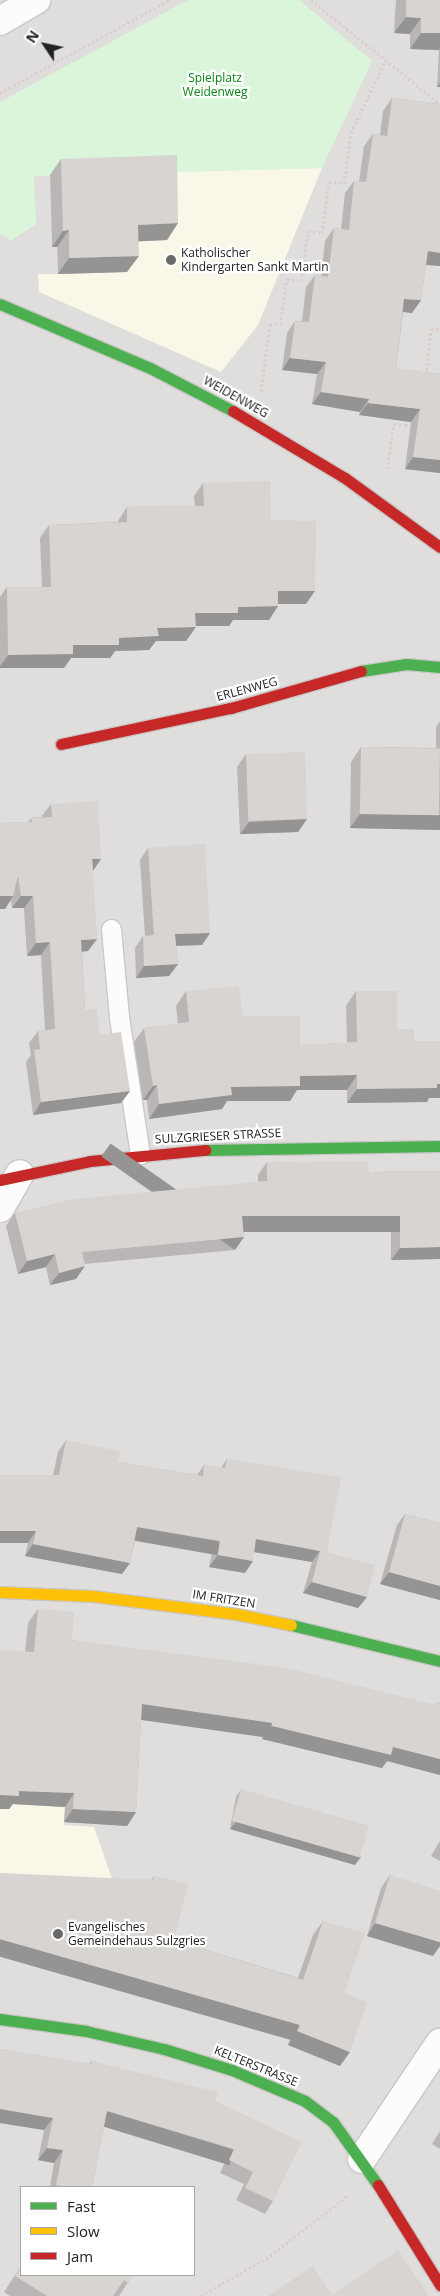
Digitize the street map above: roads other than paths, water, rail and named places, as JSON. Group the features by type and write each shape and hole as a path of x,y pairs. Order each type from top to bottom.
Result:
{"street":[{"path":"0,21 36,0"},
{"name":"WEIDENWEG","path":"0,304 176,379 248,418 381,503 440,547"},
{"name":"ERLENWEG","path":"61,744 231,708 380,666 406,664 440,667"},
{"name":"SULZGRIESER STRASSE","path":"10,1177 140,1154 229,1148 440,1146"},
{"path":"0,1208 10,1177"},
{"name":"IM FRITZEN","path":"0,1592 94,1596 227,1613 329,1632 440,1661"},
{"name":"KELTERSTRASSE","path":"0,2019 126,2040 200,2059 255,2078 315,2107 337,2127 368,2168 440,2285"},
{"path":"368,2168 440,2043"}],"lane":[{"path":"111,929 118,1008 140,1154"}],"place":[{"name":"Katholischer Kindergarten Sankt Martin","path":"171,260"},
{"name":"Evangelisches Gemeindehaus Sulzgries","path":"58,1934"}],"park label":[{"name":"Spielplatz Weidenweg","path":"215,85"}]}
